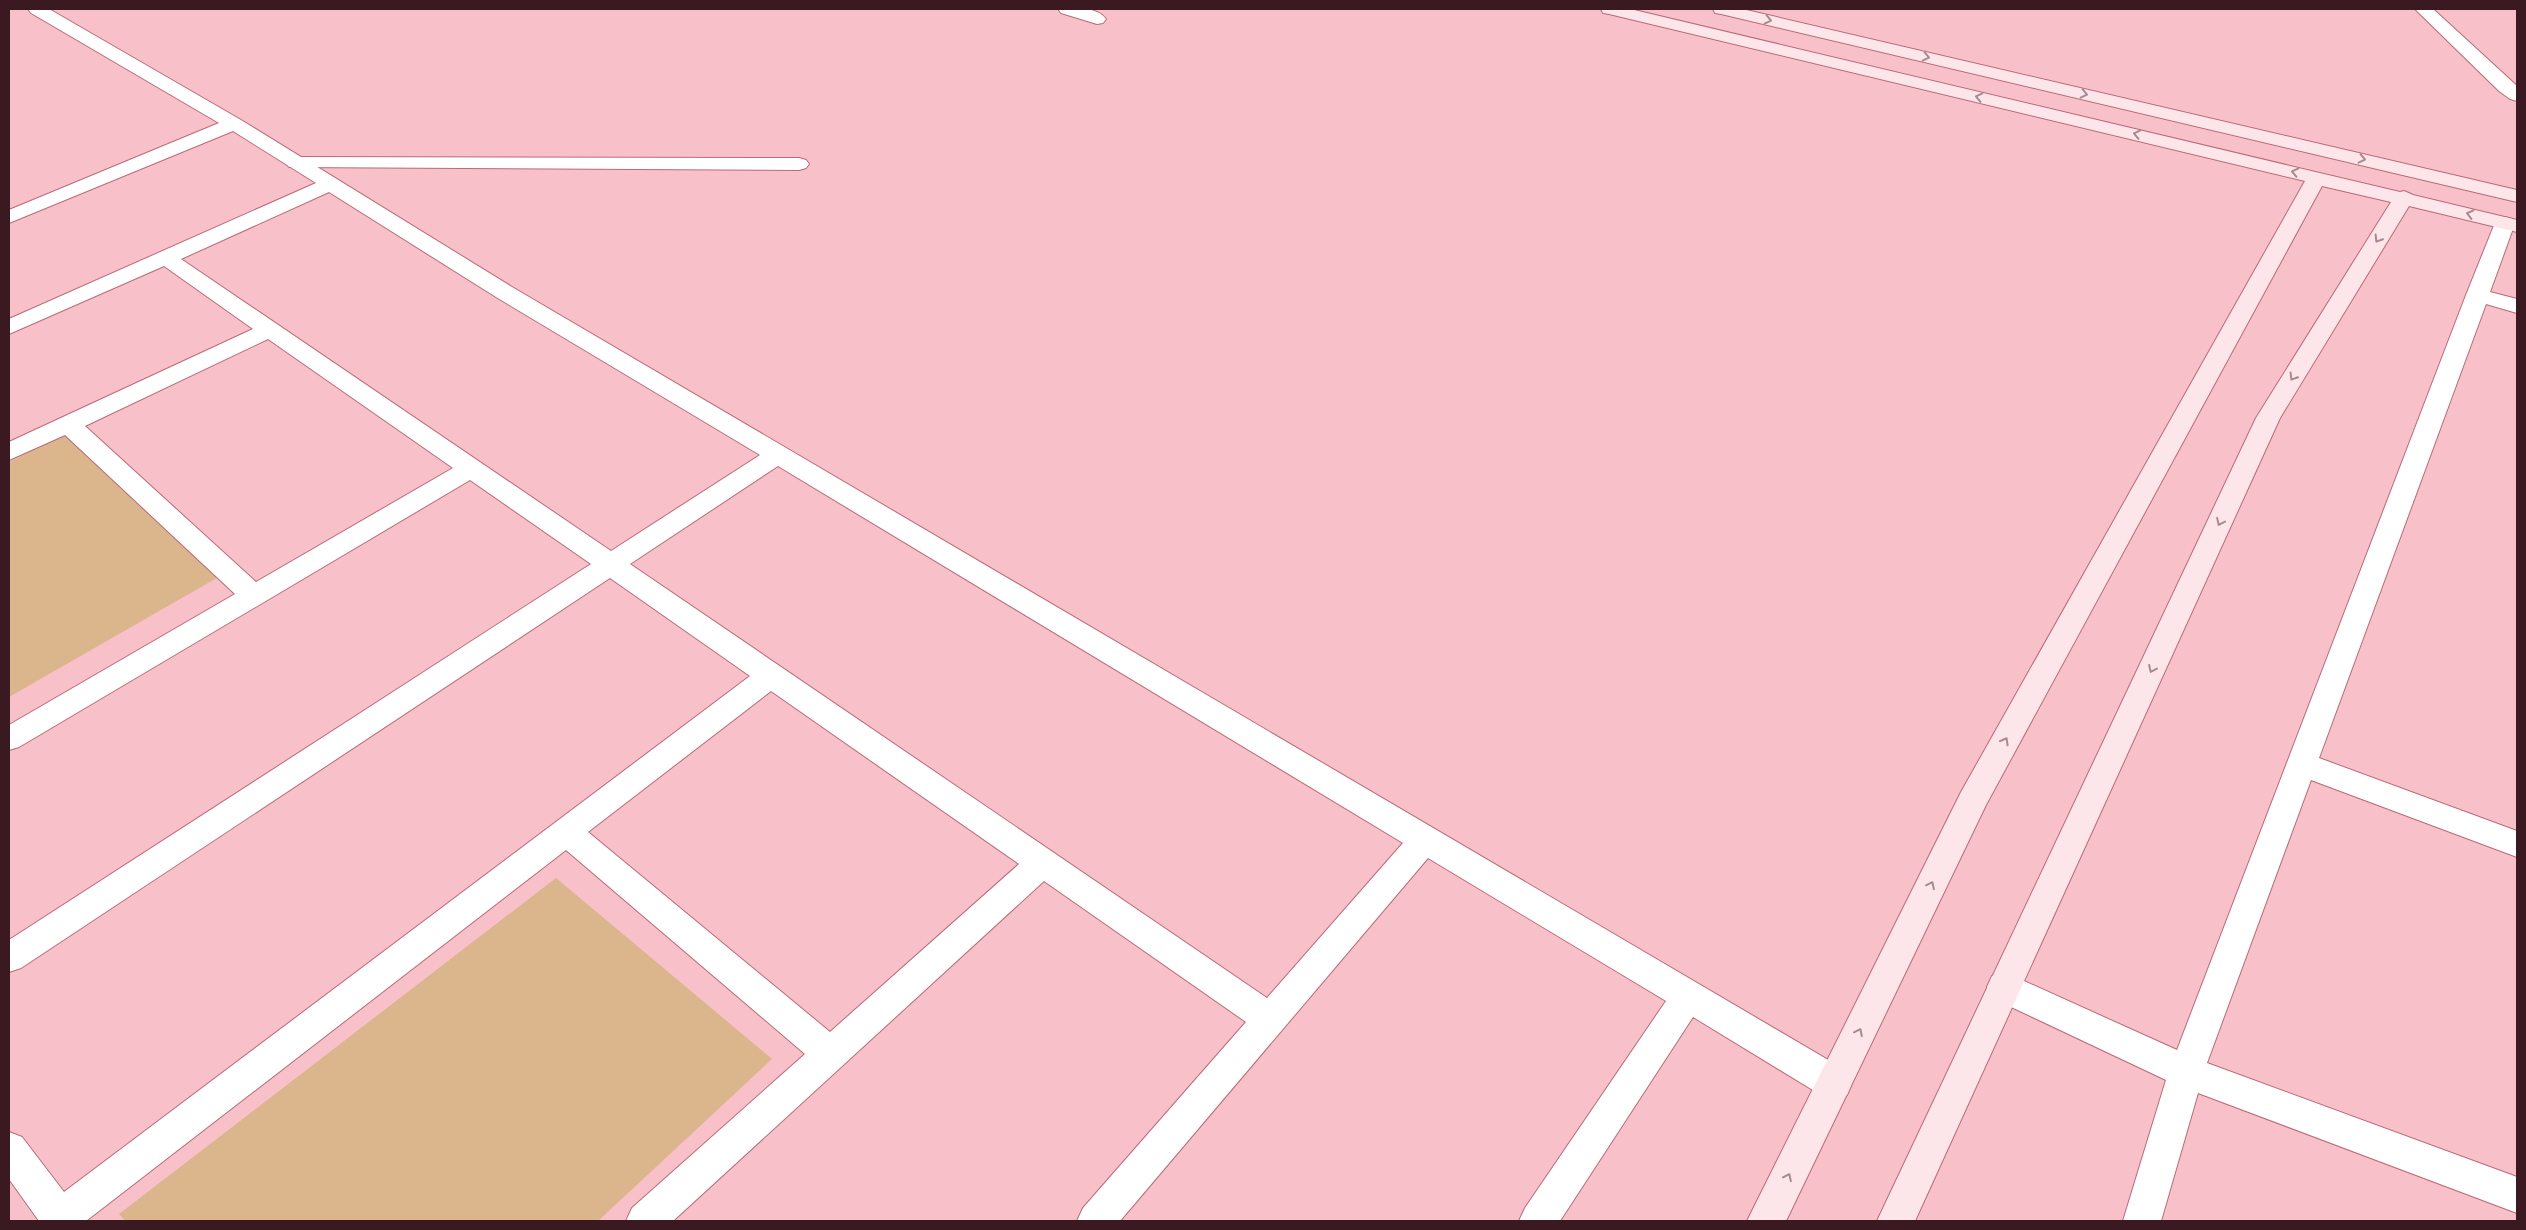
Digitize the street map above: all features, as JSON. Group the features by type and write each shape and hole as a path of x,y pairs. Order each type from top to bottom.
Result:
{"street":[{"path":"37,9 234,124 504,292 1834,1083"},
{"path":"1067,9 1097,19"},
{"path":"1609,9 2511,224 2477,295 2186,1072 2142,1221"},
{"path":"1721,9 2517,196"},
{"path":"2423,9 2506,87 2517,95"},
{"path":"9,217 234,124"},
{"path":"2223,155 2236,130"},
{"path":"296,163 799,164"},
{"path":"1766,1221 1972,801 2317,177"},
{"path":"9,327 331,184"},
{"path":"1896,1221 2268,418 2404,197"},
{"path":"166,258 773,674 1271,1020"},
{"path":"2477,295 2517,306"},
{"path":"9,452 272,329"},
{"path":"68,424 254,595"},
{"path":"9,958 778,455"},
{"path":"9,739 472,468"},
{"path":"9,1149 61,1220 773,674"},
{"path":"2302,764 2517,844"},
{"path":"566,832 831,1054"},
{"path":"1096,1221 1425,840"},
{"path":"645,1221 1044,861"},
{"path":"2004,987 2186,1072 2517,1195"},
{"path":"1538,1221 1688,996"}],"shaded area":[{"path":"67,433 236,567 9,697 9,462"},
{"path":"556,878 772,1059 598,1221 125,1221 119,1214"}]}
